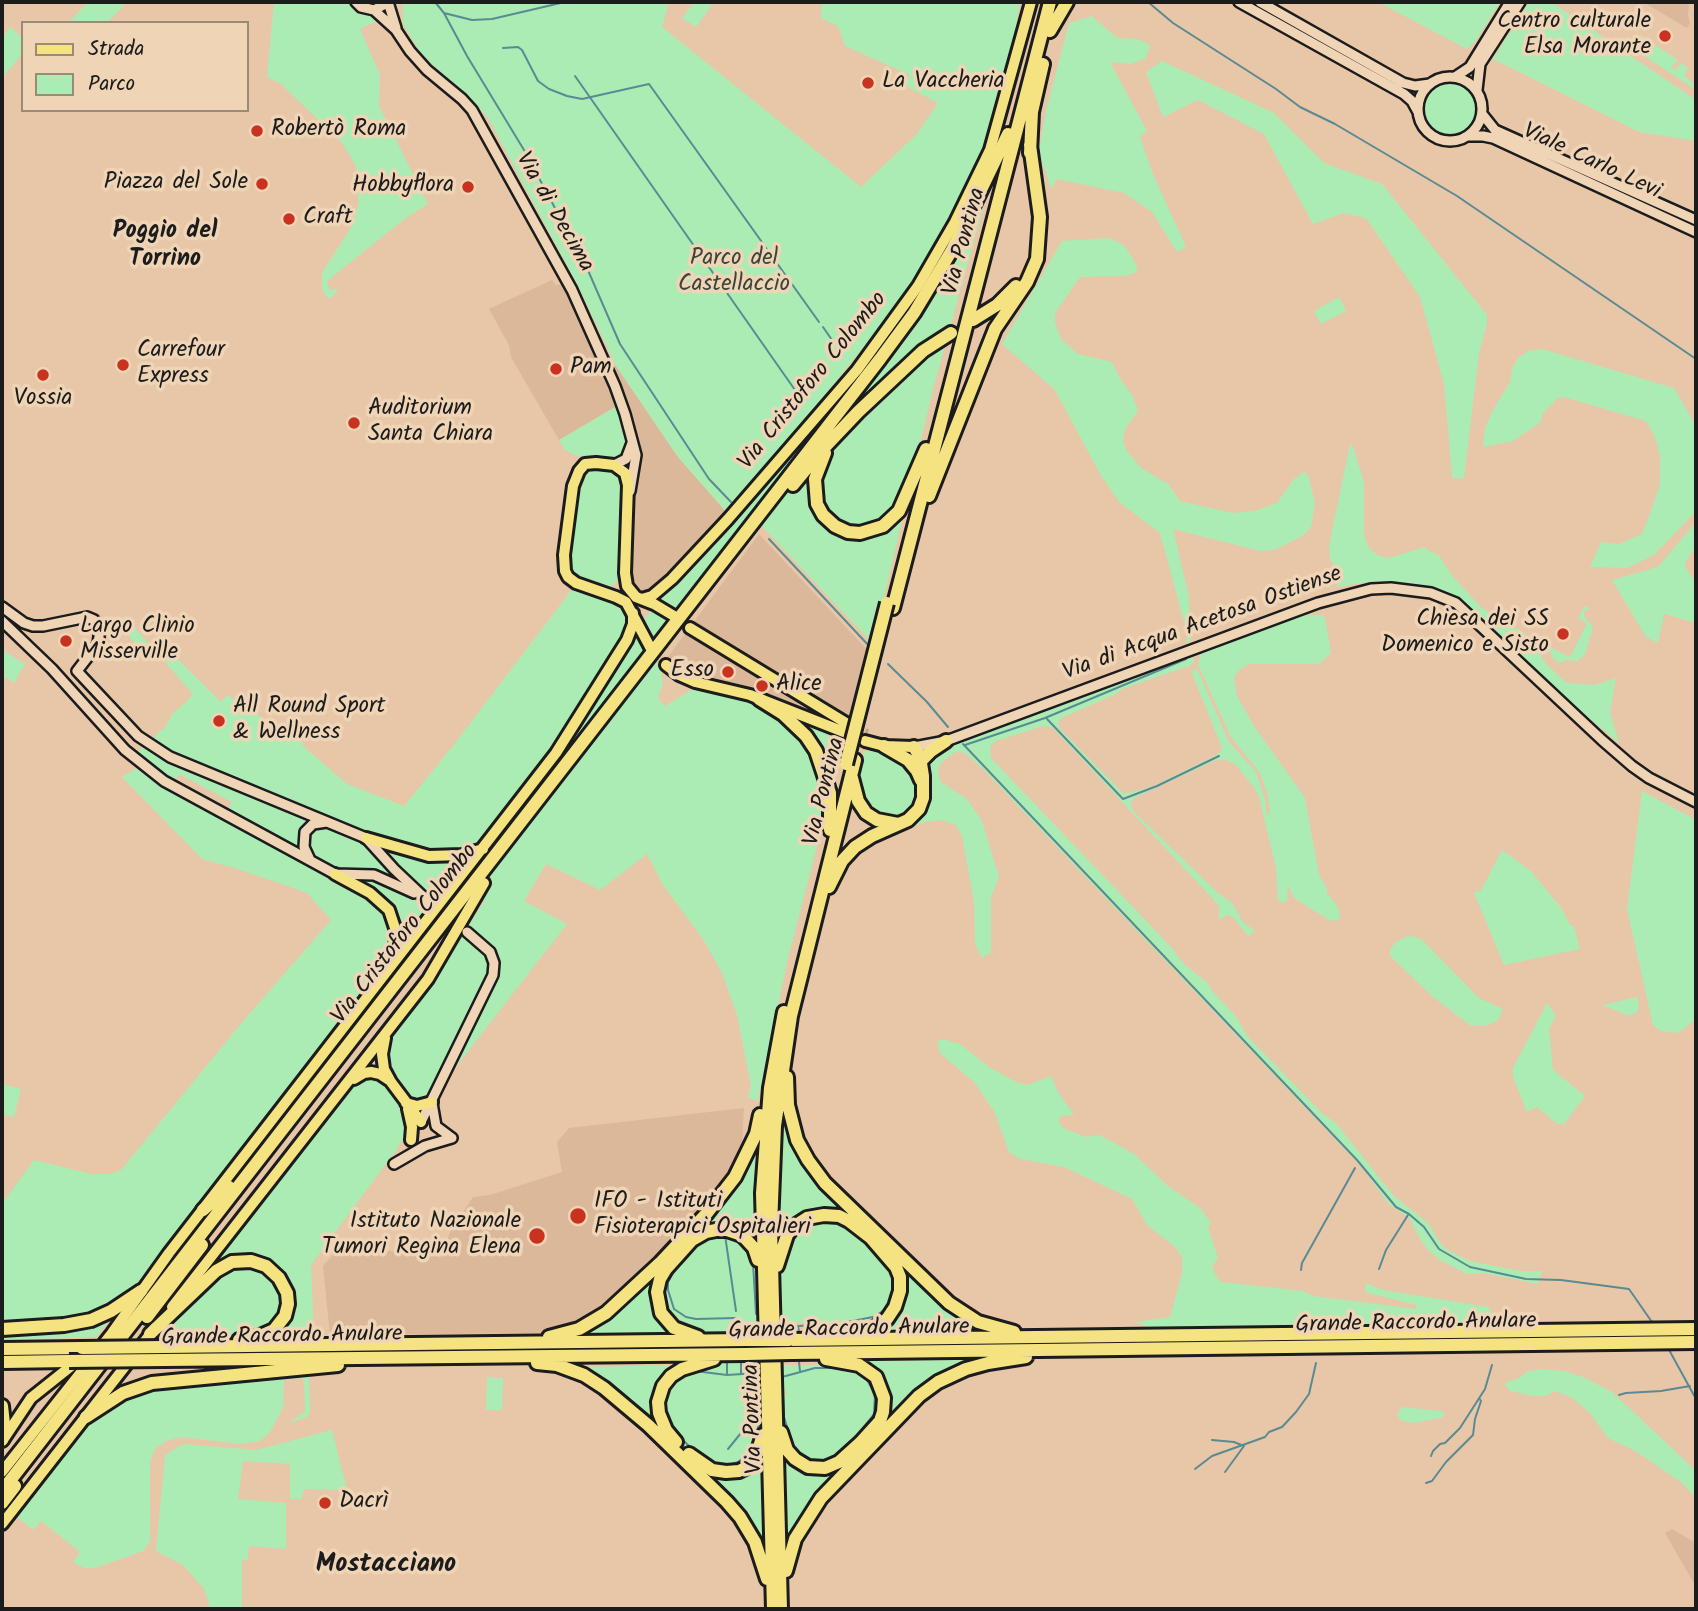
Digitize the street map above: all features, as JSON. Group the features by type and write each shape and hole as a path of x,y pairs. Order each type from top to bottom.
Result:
{"highway":[{"name":"Via Cristoforo Colombo","path":"2,1491 900,332 936,278 968,220 1008,134 1033,2"},
{"name":"Via Pontina","path":"890,606 905,563 1050,2"},
{"path":"973,320 1009,293 1021,278 1030,258 1035,224 1030,145 1034,103 1057,2"},
{"path":"1050,31 1067,2"},
{"name":"Via Pontina","path":"768,1292 772,1159 778,1094 788,1034 926,449 1008,134"},
{"path":"905,563 995,329 1027,282 1037,260 1040,221 1030,145"},
{"name":"Via Cristoforo Colombo","path":"2,1503 794,483 831,440 914,359 951,332"},
{"path":"844,405 847,383"},
{"path":"831,440 816,475 815,500 831,523 854,533 879,528 895,516 906,499 916,467 926,449"},
{"path":"759,699 783,714 817,751 830,790 830,830"},
{"path":"921,761 946,741"},
{"path":"884,746 903,756 914,766 924,787"},
{"path":"819,906 850,851 872,835 898,824 918,811 923,800 924,787 921,761 911,747"},
{"name":"Via Pontina","path":"777,1606 762,1176 767,1110 789,988 830,830 851,766"},
{"path":"851,766 859,801 866,813 877,820 898,824"},
{"path":"505,821 526,816"},
{"path":"788,1034 787,1093 791,1120 802,1150 825,1183 940,1295 973,1319 1014,1332 1081,1343"},
{"path":"524,1343 573,1332 606,1313 660,1263 707,1213 735,1177 747,1154 756,1133 773,1067"},
{"path":"202,1210 260,1158"},
{"path":"768,1292 784,1240 802,1220 820,1215 839,1216 871,1238 897,1269 901,1286 898,1302 887,1319 876,1327 859,1334 825,1340"},
{"path":"730,1341 689,1334 667,1322 656,1297 658,1283 666,1269 688,1244 701,1234 716,1230 733,1231 746,1238 754,1248 768,1292"},
{"path":"150,1334 199,1286 227,1264 244,1260 256,1262 266,1266 279,1278 287,1293 288,1304 278,1327 258,1337 194,1347"},
{"path":"2,1328 82,1322 103,1315 141,1291"},
{"name":"Grande Raccordo Anulare","path":"2,1349 82,1348 163,1354 389,1358 478,1357 743,1349 1637,1336 1690,1329"},
{"name":"Grande Raccordo Anulare","path":"1637,1336 1692,1342"},
{"name":"Grande Raccordo Anulare","path":"793,1349 825,1340 1081,1343"},
{"name":"Grande Raccordo Anulare","path":"2,1362 69,1361 163,1354 194,1347 730,1341 743,1349"},
{"path":"777,1606 792,1545 812,1509 834,1482 919,1395 946,1378 981,1364 1081,1343"},
{"path":"743,1349 695,1363 671,1376 663,1386 659,1398 661,1422 669,1434 699,1463 712,1470 726,1472 742,1470 755,1460 771,1411"},
{"path":"771,1411 787,1450 802,1464 815,1468 838,1464 882,1417 882,1390 878,1380 869,1371 854,1364 793,1349"},
{"path":"478,1357 552,1364 567,1368 595,1382 629,1408 740,1517 758,1548 777,1606"},
{"path":"86,1416 123,1392 152,1383 289,1371 389,1358"},
{"path":"2,1406 2,1441"}],"main road":[{"name":"Via Cristoforo Colombo","path":"642,599 654,595 690,561 847,383 887,332 918,286 976,180 994,137 1033,2"},
{"path":"614,465 586,464 579,471 573,486 563,561 568,577 577,584 621,598 629,605 650,647"},
{"name":"Via di Decima","path":"614,465 626,474 626,581 631,593 642,599"},
{"path":"642,599 674,616"},
{"name":"Via Cristoforo Colombo","path":"2,1472 505,821 572,729 627,640 633,624 633,613"},
{"path":"666,665 679,676 695,682 724,687 850,730 808,700 690,628"},
{"path":"800,715 807,708 808,700"},
{"name":"Via di Acqua Acetosa Ostiense","path":"866,738 911,747 884,746 866,738"},
{"path":"366,838 429,856 461,855 483,849"},
{"path":"335,874 377,897 391,914 397,931 397,943 387,972"},
{"name":"Via Cristoforo Colombo","path":"2,1524 433,971 484,883"},
{"path":"389,1029 382,1057 383,1066 391,1082 421,1122"},
{"path":"337,1094 366,1072 380,1074 391,1082"},
{"path":"407,1103 419,1106 432,1102"},
{"path":"407,1103 412,1127 411,1140"},
{"path":"2,1441 31,1398 112,1333"}],"street":[{"name":"Via di Decima","path":"356,2 361,7 374,10 396,30 416,58 462,99 475,117 577,299 621,400 635,451 636,464 628,498"},
{"name":"Via di Decima","path":"388,2 396,30"},
{"path":"374,10 388,2"},
{"path":"1238,2 1404,94 1412,101 1422,125 1436,139 1449,142 1469,136 1480,123 1483,115 1482,101 1469,83 1455,77 1415,86 1403,83 1260,2"},
{"path":"1455,77 1470,67 1510,2"},
{"path":"1476,90 1480,64 1520,2"},
{"path":"1418,112 1422,93 1431,83"},
{"name":"Viale Carlo Levi","path":"1483,115 1495,130 1696,220"},
{"name":"Viale Carlo Levi","path":"1469,136 1493,138 1696,232"},
{"path":"614,465 626,459 632,442"},
{"name":"Via di Acqua Acetosa Ostiense","path":"911,747 946,741 1318,603 1371,589 1391,588 1431,593 1456,603 1632,766 1649,778 1696,802"},
{"path":"2,607 24,623 43,626 87,617 97,623 99,644 77,671 132,731 156,750 366,838 428,901 385,878 366,874 335,874 156,776 120,745 64,682 2,621"},
{"path":"311,861 304,847 305,832 313,824 330,822"},
{"path":"385,878 391,876 394,869"},
{"path":"421,1122 494,972 490,952 467,932"},
{"path":"394,1164 422,1147 452,1138 436,1126 432,1102"}],"shaded area":[{"path":"1643,2 1689,2 1690,23 1687,28"},
{"path":"552,280 556,285 563,284 580,317 617,406 559,440 511,357 509,345 489,309"},
{"path":"616,366 678,457 728,514 652,592 641,594 632,584 631,574 633,496 640,457 628,410 612,368"},
{"path":"759,534 869,652 850,731 786,703 739,687 687,675 665,661"},
{"name":"IFO - Istituti Fisioterapici Ospitalieri","path":"744,1108 741,1159 712,1201 611,1300 573,1327 545,1333 330,1335 323,1266 341,1245 441,1257 450,1232 473,1197 490,1195 562,1172 557,1142 569,1128"},
{"path":"1672,1529 1696,1543 1696,1587 1665,1533"}],"green space":[{"path":"88,2 127,2 109,21 70,21"},
{"path":"274,2 351,2 359,10 381,19 360,29 380,75 379,106 428,204 407,217 327,281 329,289 339,290 329,299 322,290 322,273 353,224 358,206 359,178 356,166 342,143 281,84 267,77"},
{"name":"Parco del Castellaccio","path":"403,2 669,2 662,27 861,187 916,135 938,103 904,85 910,75 845,46 838,26 821,18 822,2 1020,2 1006,86 966,190 910,290 728,514 678,457 616,366 577,284 487,116 421,54 403,24"},
{"path":"694,2 714,2 696,27 682,18"},
{"path":"1378,2 1500,2 1475,42 1467,49"},
{"path":"1529,2 1551,2 1696,100 1696,141 1639,132 1493,59"},
{"path":"1092,16 1117,38 1138,39 1150,45 1146,58 1131,64 1110,62 1147,131 1140,137 1152,172 1186,247 1177,252 1152,212 1124,193 1057,179 1051,189 1039,152 1046,111 1069,23"},
{"path":"10,27 21,36 21,55 2,78 2,38"},
{"path":"1640,35 1678,60 1671,67 1676,70 1681,63 1688,68 1684,76 1696,85 1696,90 1632,48"},
{"path":"1162,61 1274,113 1324,163 1382,184 1487,315 1479,353 1464,478 1452,478 1444,384 1420,297 1366,218 1344,213 1313,224 1264,134 1198,100 1163,117 1146,72"},
{"path":"1450,81 1465,86 1473,94 1478,109 1473,124 1465,132 1450,137 1435,132 1427,124 1422,109 1427,94 1435,86"},
{"path":"979,181 987,194 932,393 873,644 758,522 658,651 643,620 863,371 914,301 969,206"},
{"path":"1109,238 1124,245 1136,264 1137,272 1125,276 1080,277 1055,313 1055,323 1061,339 1078,354 1112,362 1133,397 1138,411 1125,429 1123,440 1126,450 1141,468 1168,484 1180,501 1233,513 1258,510 1277,503 1294,479 1304,472 1308,475 1315,503 1311,527 1304,535 1277,549 1260,551 1173,529 1189,597 1191,638 1187,645 1186,629 1160,533 1119,502 1100,474 1055,390 1002,344 1062,241"},
{"path":"1339,297 1346,311 1321,324 1314,311"},
{"path":"1542,349 1674,388 1696,426 1696,511 1654,555 1627,568 1590,567 1601,542 1619,544 1642,534 1651,511 1660,484 1660,456 1655,437 1646,421 1564,397 1558,398 1542,414 1541,422 1513,441 1483,447 1485,428 1510,382 1512,368 1518,358 1528,351"},
{"path":"617,406 627,451 620,460 598,460 577,456 565,450 559,440"},
{"path":"1350,444 1364,482 1364,535 1368,547 1377,555 1389,558 1425,547 1438,555 1454,578 1482,608 1527,635 1547,665 1567,683 1594,685 1616,678 1610,712 1619,743 1567,700 1487,622 1449,593 1430,587 1371,582 1335,587 1342,580 1330,559 1329,546"},
{"path":"591,467 616,469 621,481 618,578 615,584 605,588 585,583 574,576 569,563 581,479"},
{"path":"1696,522 1696,547 1685,567 1696,582 1696,623 1664,614 1658,643 1646,637 1612,580 1658,567"},
{"path":"573,588 625,605 630,617 616,651 568,727 486,839 472,850 441,854 379,838 164,750 151,742 159,731 164,729 173,713 193,694 157,653 137,657 135,643 119,625 124,616 151,646 161,643 221,702 227,695 294,738 300,736 303,746 347,784 404,806"},
{"path":"1585,606 1590,608 1584,612 1584,616 1593,627 1585,655 1577,661 1566,660 1560,663 1554,660 1547,646 1570,657 1587,623 1578,618"},
{"path":"1322,615 1325,618 1331,653 1319,664 1249,664 1239,670 1234,678 1237,696 1254,726 1305,798 1319,875 1327,893 1338,907 1340,916 1337,921 1329,920 1294,898 1288,885 1287,901 1281,903 1278,900 1276,868 1259,797 1236,765 1227,760 1216,760 1134,798 1130,804 1133,811 1218,893 1232,903 1243,922 1255,931 1248,936 1233,917 1227,915 1219,920 1219,907 1213,899 1052,727 1043,726 996,741 990,746 991,758 1171,947 1184,964 1209,984 1211,990 1235,1015 1248,1037 1322,1113 1336,1123 1394,1196 1428,1223 1441,1244 1470,1261 1520,1271 1542,1271 1538,1284 1484,1273 1467,1274 1429,1251 1410,1219 1389,1204 1359,1164 965,753 955,752 940,764 938,773 941,782 967,799 982,821 999,877 991,897 991,952 982,958 975,944 974,902 962,836 956,825 941,820 925,822 891,835 894,830 919,818 927,804 930,790 925,762 942,747 1192,654 1194,662 1188,668 1122,689 1061,718 1058,722 1060,729 1124,794 1151,787 1217,755 1222,748 1191,671 1197,669 1229,742 1256,772 1267,816 1270,811 1260,773 1231,737 1198,665 1201,652 1294,616"},
{"path":"636,633 646,651 660,666 663,683 658,698 665,706 696,687 726,693 845,739 788,958 758,1101 748,1098 751,1086 737,1015 722,973 703,939 663,885 647,854 600,890 546,864 524,901 567,924 455,1068 437,1080 397,1149 311,1265 314,1338 271,1339 283,1327 293,1292 288,1278 273,1263 255,1254 231,1255 198,1279 343,1095 368,1076 380,1077 387,1087 395,1080 389,1064 391,1037 443,965 483,903 488,885 477,868 597,697"},
{"path":"2,650 25,664 14,683 2,675"},
{"path":"143,747 156,756 313,819 306,822 300,831 301,852 227,812 232,802 181,775 171,781 134,755"},
{"path":"871,748 903,761 916,779 913,803 905,811 893,816 869,811 858,790 857,773 863,754"},
{"path":"137,768 368,897 388,918 393,939 383,969 96,1337 2,1340 2,1204 34,1160 91,1174 110,1174 121,1170 244,1020 331,920 307,893 202,859 122,777"},
{"path":"1642,791 1696,820 1696,1019 1678,1033 1661,1031 1653,1025 1627,909"},
{"path":"324,824 364,840 390,869 389,873 384,875 334,871 313,859 307,834 313,828"},
{"path":"387,850 424,861 467,861 438,900 422,890 387,856"},
{"path":"1502,850 1531,871 1562,909 1570,925 1574,926 1580,949 1504,965 1474,893 1480,892"},
{"path":"350,876 373,878 408,895 428,913 403,943 395,918"},
{"path":"1409,936 1420,938 1479,998 1503,1009 1498,1020 1486,1026 1471,1026 1432,996 1390,956 1395,942"},
{"path":"1637,997 1637,1012 1629,1016 1603,1005"},
{"path":"1547,1003 1556,1016 1549,1029 1553,1070 1585,1096 1564,1124 1557,1124 1537,1107 1527,1112 1513,1077 1513,1068"},
{"path":"942,1039 960,1044 989,1067 1014,1081 1027,1085 1051,1076 1074,1115 1061,1116 1058,1120 1063,1128 1086,1137 1100,1135 1134,1154 1168,1186 1200,1208 1211,1223 1208,1227 1218,1258 1213,1265 1214,1273 1221,1282 1303,1291 1313,1296 1416,1309 1416,1305 1365,1292 1366,1283 1383,1290 1488,1307 1495,1316 1491,1323 1150,1328 1136,1322 1170,1317 1182,1273 1182,1257 1175,1247 1147,1225 1132,1199 1064,1167 1020,1159 1009,1152 995,1113 975,1083 940,1053 937,1042"},
{"path":"2,1084 21,1089 14,1117 2,1114"},
{"path":"783,1112 793,1138 862,1222 810,1212 795,1217 786,1224 776,1241"},
{"path":"759,1130 756,1248 727,1225 715,1224 694,1231"},
{"path":"836,1219 857,1228 890,1261 898,1280 892,1303 867,1324 785,1322 781,1317 780,1273 788,1241 802,1225"},
{"path":"710,1233 739,1236 753,1256 756,1279 756,1333 697,1332 669,1319 661,1296 667,1272 696,1240"},
{"path":"894,1254 983,1328 872,1332 901,1308 904,1299 906,1290"},
{"path":"245,1263 274,1276 285,1303 277,1323 243,1338 152,1338 218,1273"},
{"path":"663,1264 654,1293 676,1334 584,1332"},
{"path":"962,1360 918,1388 879,1427 886,1410 867,1361"},
{"path":"757,1363 760,1437 753,1454 730,1466 715,1467 699,1461 667,1428 661,1397 674,1376 708,1364"},
{"path":"674,1365 661,1377 656,1389 654,1404 659,1429 584,1370 586,1367"},
{"path":"780,1365 848,1365 873,1379 880,1402 875,1422 840,1457 820,1463 807,1461 789,1446 784,1431 782,1399 787,1392 781,1387"},
{"path":"1528,1371 1564,1371 1583,1377 1612,1392 1696,1471 1696,1498 1682,1483 1637,1452 1608,1438 1589,1412 1571,1397 1554,1391 1546,1396 1533,1396 1510,1391 1504,1383 1519,1378"},
{"path":"314,1374 309,1379 310,1412 307,1417 289,1423 305,1411 304,1381 301,1378 284,1380 283,1408 270,1432 260,1441 239,1444 182,1437 166,1441 155,1449 150,1462 150,1542 143,1551 95,1568 84,1568 73,1562 80,1552 41,1521 33,1530 16,1516 76,1438 106,1406 135,1393 163,1386"},
{"path":"487,1377 503,1378 502,1410 486,1410"},
{"path":"1402,1407 1442,1411 1445,1415 1413,1423 1400,1420 1397,1414"},
{"path":"332,1430 347,1490 304,1489 302,1499 290,1499 290,1464 243,1461 238,1499 286,1503 286,1549 249,1546 248,1560 242,1560 242,1609 211,1609 204,1589 183,1565 156,1551 165,1455 183,1444 256,1450"},
{"path":"783,1448 796,1463 843,1464 805,1511 785,1551"},
{"path":"760,1455 765,1553 696,1465 728,1475"}],"waterway":[{"path":"435,2 524,150 587,268 620,344 709,479 731,502"},
{"path":"444,13 472,20 492,19 565,2"},
{"path":"1148,2 1173,23 1300,107 1335,124 1457,196 1696,359"},
{"path":"503,48 518,47 538,81 567,96 582,99 649,84 819,322"},
{"path":"575,76 795,390"},
{"path":"823,327 832,340"},
{"path":"769,539 870,647"},
{"path":"965,745 1045,718 1186,659"},
{"path":"888,664 948,727"},
{"path":"1047,719 1123,799 1219,756"},
{"path":"963,744 1357,1160 1396,1207 1424,1227 1439,1249 1470,1267 1526,1279 1561,1280 1629,1289 1654,1325"},
{"path":"781,1134 782,1121"},
{"path":"1301,1270 1302,1263 1355,1168"},
{"path":"1379,1269 1386,1250 1408,1215"},
{"path":"725,1235 736,1311"},
{"path":"728,1237 747,1248"},
{"path":"753,1263 756,1314"},
{"path":"675,1269 668,1282 674,1309 686,1317 696,1319 736,1318"},
{"path":"780,1269 780,1313"},
{"path":"799,1332 798,1326 837,1324 873,1317 883,1311 891,1299"},
{"path":"1668,1348 1696,1399"},
{"path":"727,1362 727,1375"},
{"path":"741,1362 741,1374"},
{"path":"753,1371 754,1362"},
{"path":"799,1362 800,1371"},
{"path":"1195,1469 1212,1456 1265,1437 1269,1432 1282,1427 1309,1394 1316,1363"},
{"path":"1431,1456 1440,1444 1445,1443 1460,1428 1485,1389 1492,1365"},
{"path":"782,1377 815,1368 840,1368"},
{"path":"846,1369 857,1372 867,1380 875,1394 874,1414 850,1444"},
{"path":"695,1371 727,1375 758,1373"},
{"path":"758,1371 758,1432"},
{"path":"782,1376 783,1388"},
{"path":"1619,1395 1690,1386"},
{"path":"783,1397 784,1417 793,1447"},
{"path":"1426,1483 1432,1481 1446,1462 1473,1435 1481,1401 1479,1398"},
{"path":"728,1449 758,1412"},
{"path":"680,1437 691,1448"},
{"path":"1212,1440 1244,1446 1225,1472"},
{"path":"713,1463 728,1465 738,1462 748,1454 755,1441"}],"tunnel":[{"path":"851,726 867,734"}],"place":[{"name":"Centro culturale Elsa Morante","path":"1665,36"},
{"name":"La Vaccheria","path":"868,83"},
{"name":"Robertò Roma","path":"257,131"},
{"name":"Piazza del Sole","path":"262,184"},
{"name":"Hobbyflora","path":"468,187"},
{"name":"Craft","path":"289,219"},
{"name":"Carrefour Express","path":"123,365"},
{"name":"Pam","path":"556,369"},
{"name":"Vossia","path":"43,375"},
{"name":"Auditorium Santa Chiara","path":"354,423"},
{"name":"Chiesa dei SS Domenico e Sisto","path":"1563,634"},
{"name":"Largo Clinio Misserville","path":"66,641"},
{"name":"Esso","path":"728,672"},
{"name":"Alice","path":"762,686"},
{"name":"All Round Sport & Wellness","path":"219,721"},
{"name":"IFO - Istituti Fisioterapici Ospitalieri","path":"578,1216"},
{"name":"Istituto Nazionale Tumori Regina Elena","path":"537,1236"},
{"name":"Dacrì","path":"325,1503"}],"district":[{"name":"Poggio del Torrino","path":"165,247"},
{"name":"Mostacciano","path":"386,1567"}]}
